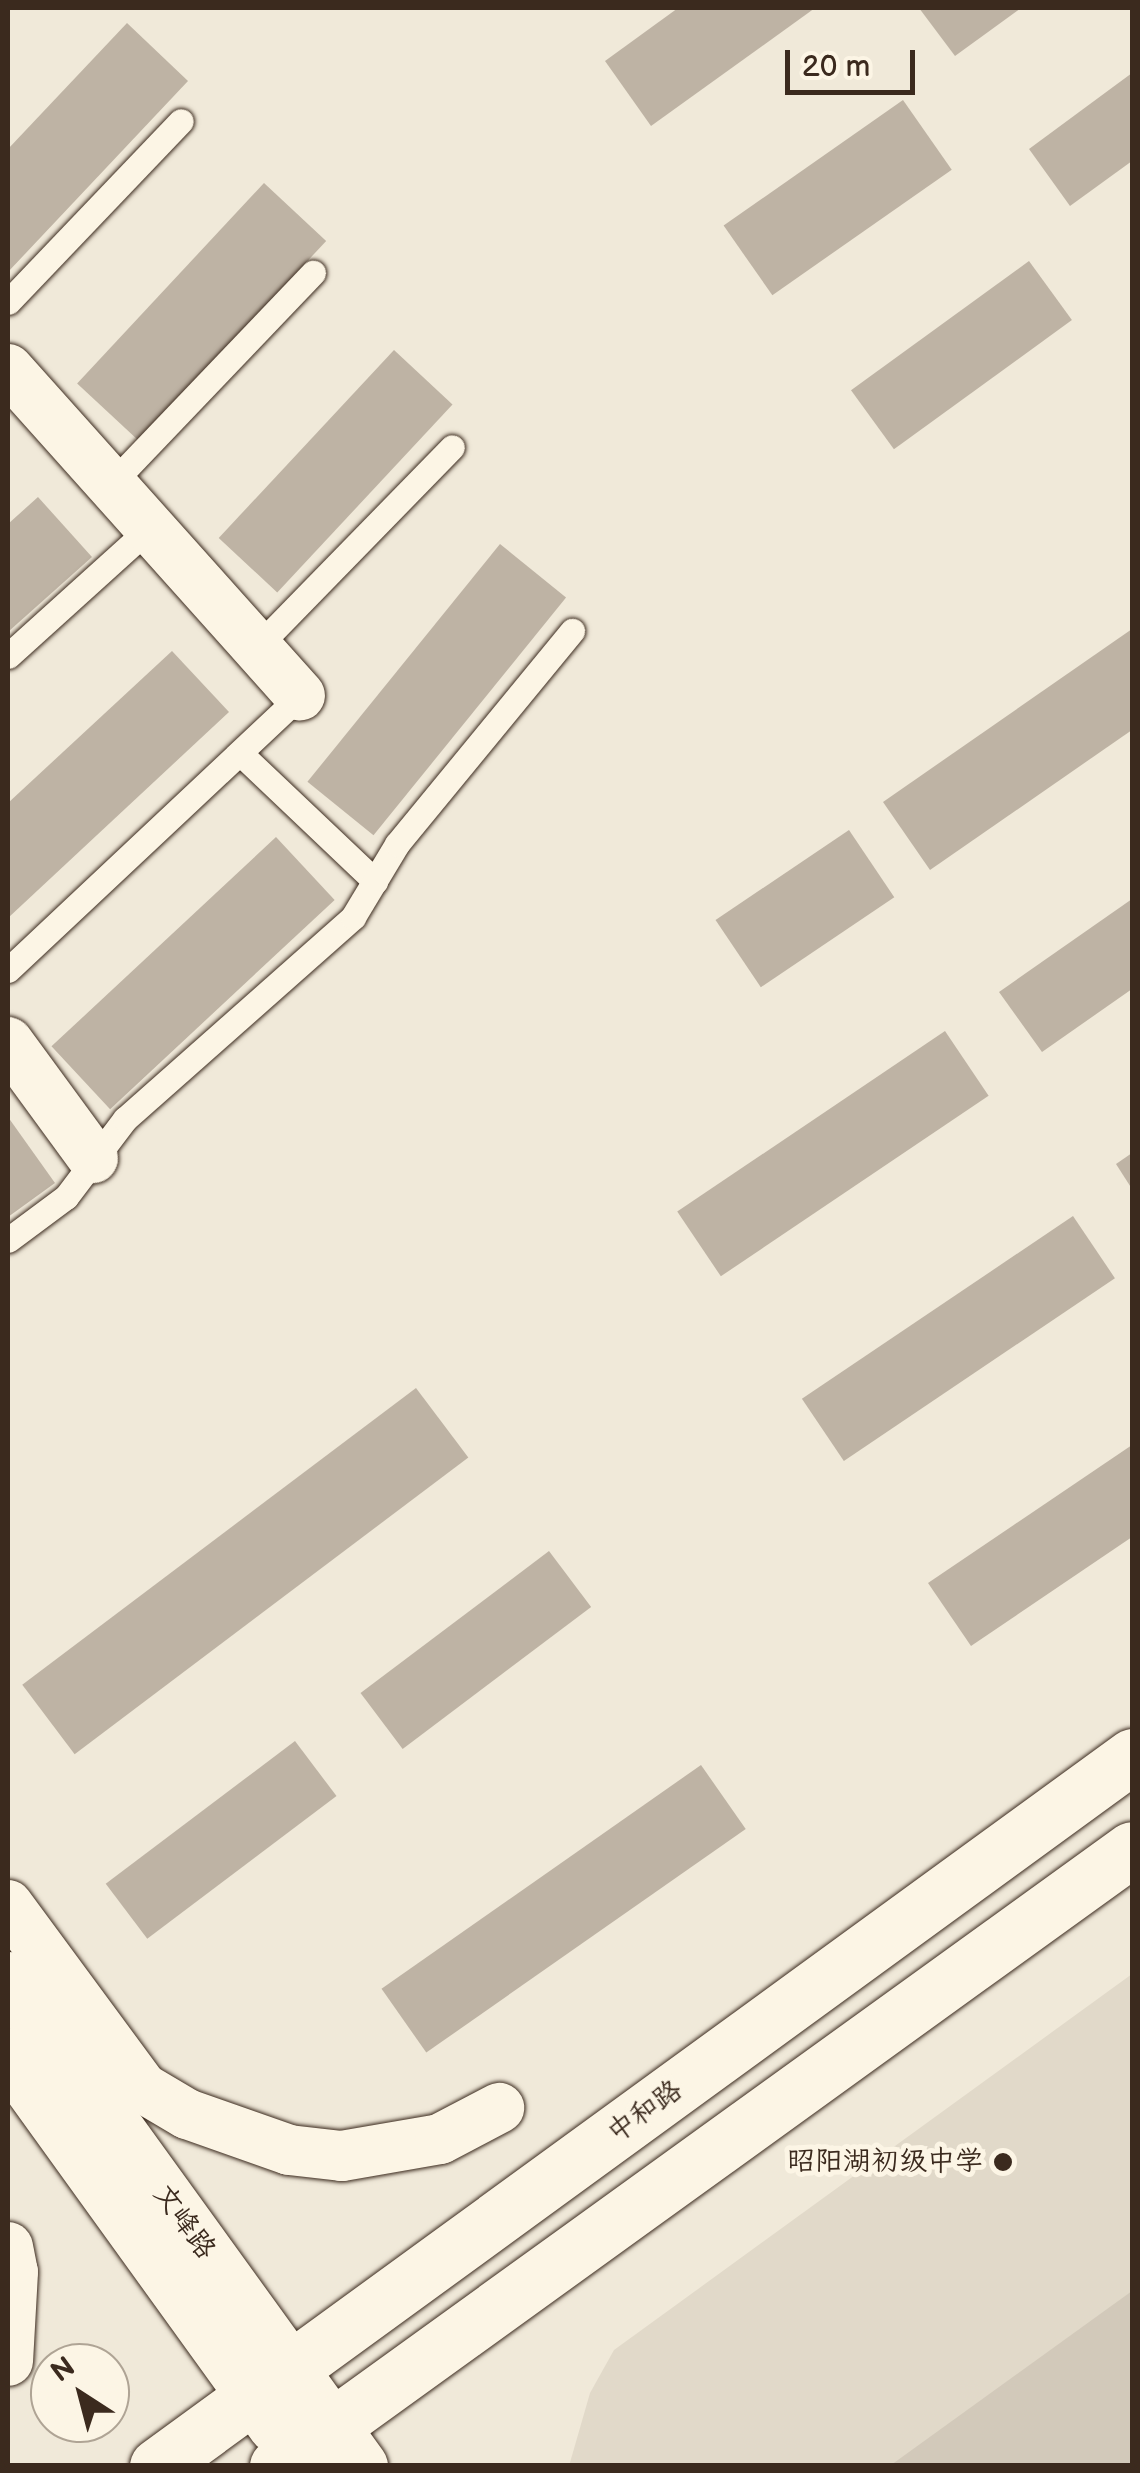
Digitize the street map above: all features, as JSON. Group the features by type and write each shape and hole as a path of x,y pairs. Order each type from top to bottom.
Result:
{"main road":[{"name":"中和路","path":"157,2466 1132,1756"},
{"path":"313,2455 1132,1849"},
{"name":"文峰路","path":"8,1979 273,2382 313,2455"},
{"name":"文峰路","path":"8,2054 273,2382"}],"street":[{"path":"9,373 152,526 300,696"},
{"path":"8,1042 93,1158"},
{"path":"8,1905 143,2088 187,2114 289,2150 342,2156 440,2140 499,2108"},
{"path":"8,2248 8,2360"}],"lane":[{"path":"8,302 181,121"},
{"path":"112,483 313,273"},
{"path":"257,647 452,447"},
{"path":"8,656 152,526"},
{"path":"8,1240 66,1197 124,1119 353,916 397,844 572,631"},
{"path":"8,970 300,696"},
{"path":"241,754 375,881"}],"shaded area":[{"name":"昭阳湖初级中学","path":"1132,1974 1132,2465 569,2466 590,2393 614,2350"},
{"path":"1132,2291 1132,2465 891,2465"}],"building":[{"path":"678,8 815,8 651,126 605,61"},
{"path":"919,8 1021,8 955,56"},
{"path":"127,23 188,81 8,272 8,149"},
{"path":"1132,73 1132,161 1070,206 1029,149"},
{"path":"903,100 952,170 772,295 724,226"},
{"path":"264,183 326,241 139,441 77,383"},
{"path":"1029,261 1072,320 894,449 851,390"},
{"path":"394,350 453,405 277,593 219,538"},
{"path":"38,497 92,557 8,632 8,524"},
{"path":"500,544 566,597 373,835 307,782"},
{"path":"1132,629 1132,730 930,870 883,802"},
{"path":"172,651 229,712 8,918 8,803"},
{"path":"849,830 894,897 761,987 716,920"},
{"path":"276,837 335,900 110,1109 51,1046"},
{"path":"1132,899 1132,989 1042,1052 999,992"},
{"path":"945,1031 989,1096 721,1276 677,1212"},
{"path":"8,1117 55,1183 8,1217"},
{"path":"1132,1153 1132,1189 1116,1164"},
{"path":"1073,1216 1115,1278 844,1461 802,1399"},
{"path":"416,1388 468,1457 75,1754 22,1685"},
{"path":"1132,1445 1132,1537 971,1646 928,1583"},
{"path":"549,1551 591,1607 403,1749 361,1693"},
{"path":"295,1741 337,1796 147,1939 106,1884"},
{"path":"701,1765 746,1829 426,2053 382,1989"}],"place":[{"name":"昭阳湖初级中学","path":"1003,2162"}]}
